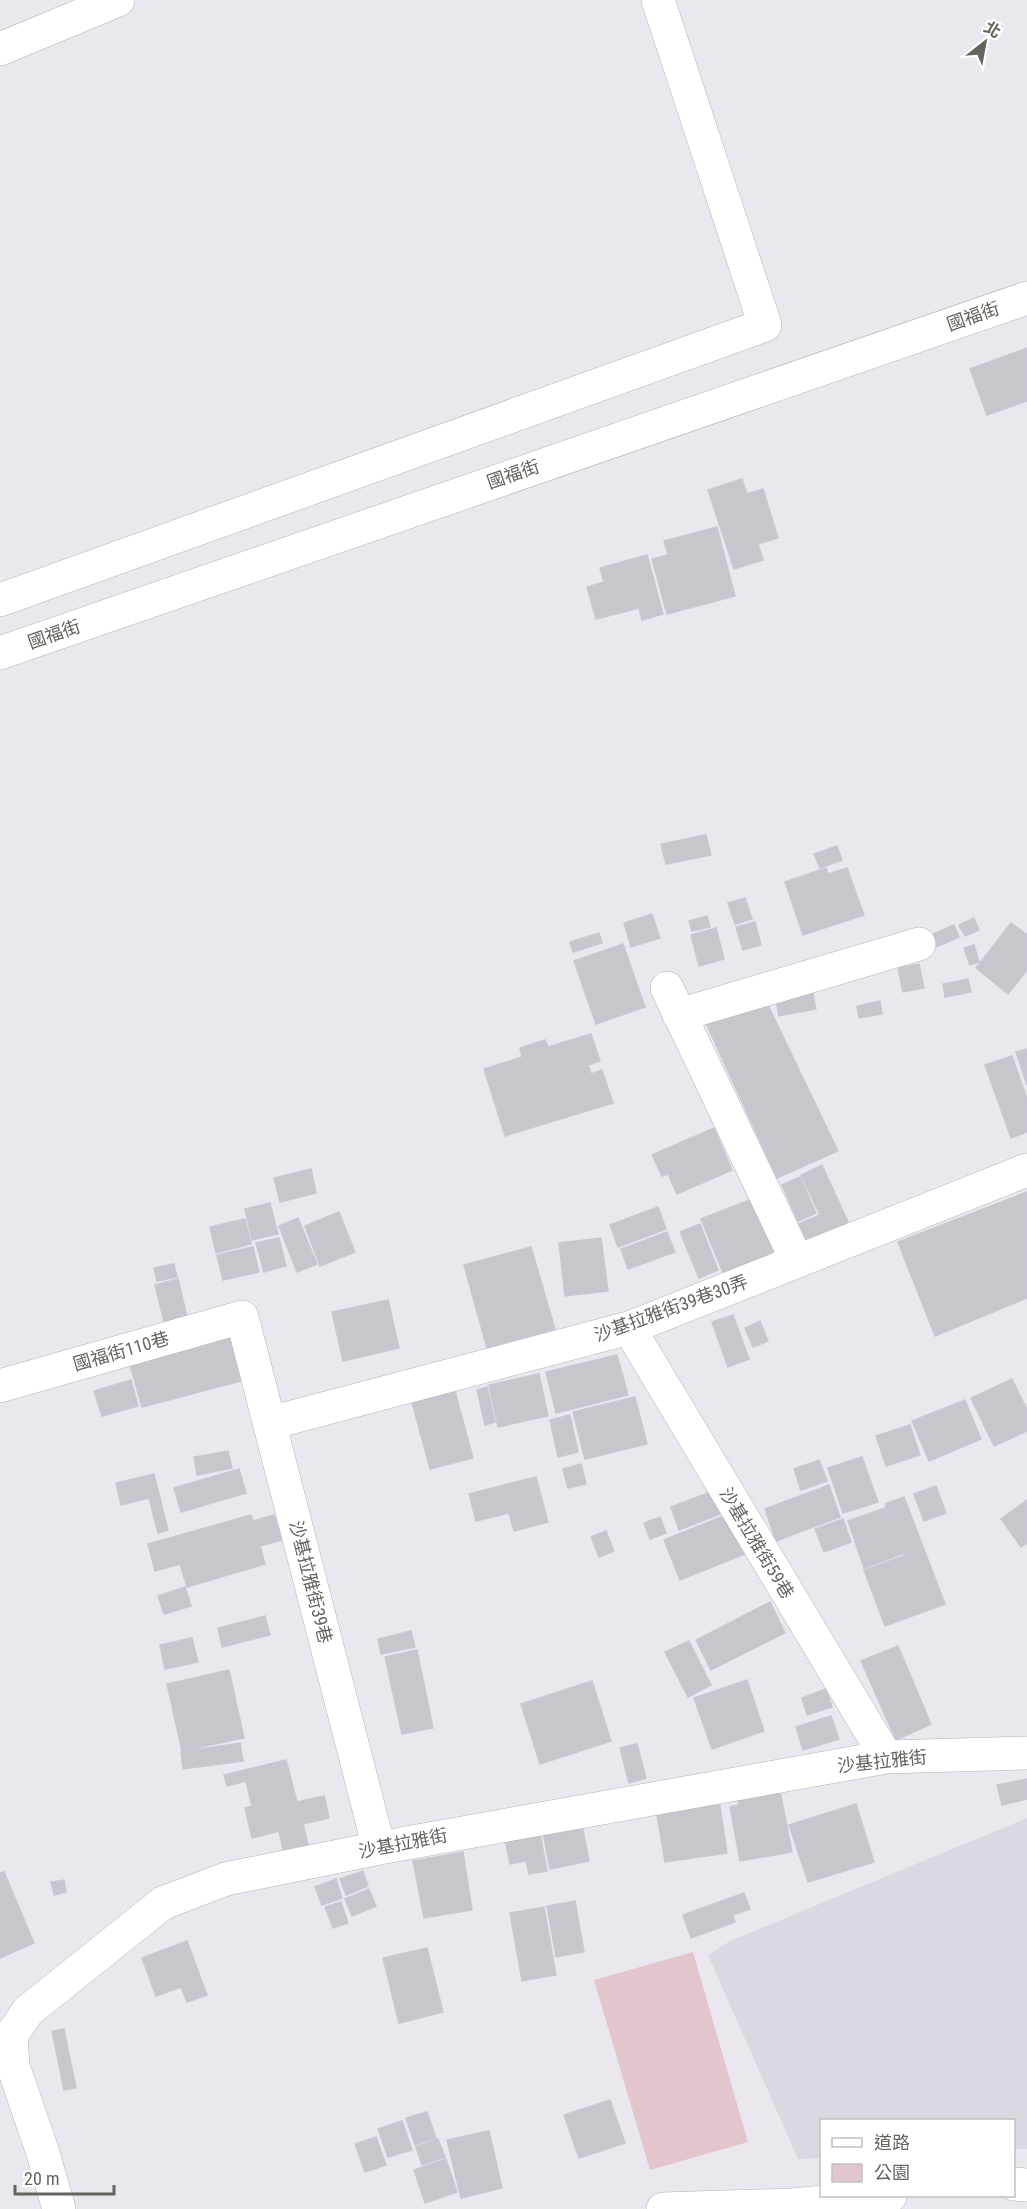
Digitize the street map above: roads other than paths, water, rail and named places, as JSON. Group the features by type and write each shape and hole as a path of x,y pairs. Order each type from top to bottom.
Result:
{"street":[{"path":"0,49 118,0"},
{"path":"0,600 765,325 658,0"},
{"name":"國福街","path":"0,653 1027,298"},
{"path":"797,1261 673,1002 919,944"},
{"name":"沙基拉雅街39巷30弄","path":"270,1423 629,1328 1027,1170"},
{"name":"國福街110巷","path":"0,1386 242,1317"},
{"name":"沙基拉雅街39巷","path":"242,1317 379,1848"},
{"name":"沙基拉雅街59巷","path":"629,1328 886,1757"},
{"name":"沙基拉雅街","path":"59,2209 43,2153 13,2066 11,2036 28,2011 163,1903 226,1880 379,1848 886,1757 1027,1753"},
{"path":"663,2209 792,2205 880,2197"}]}
